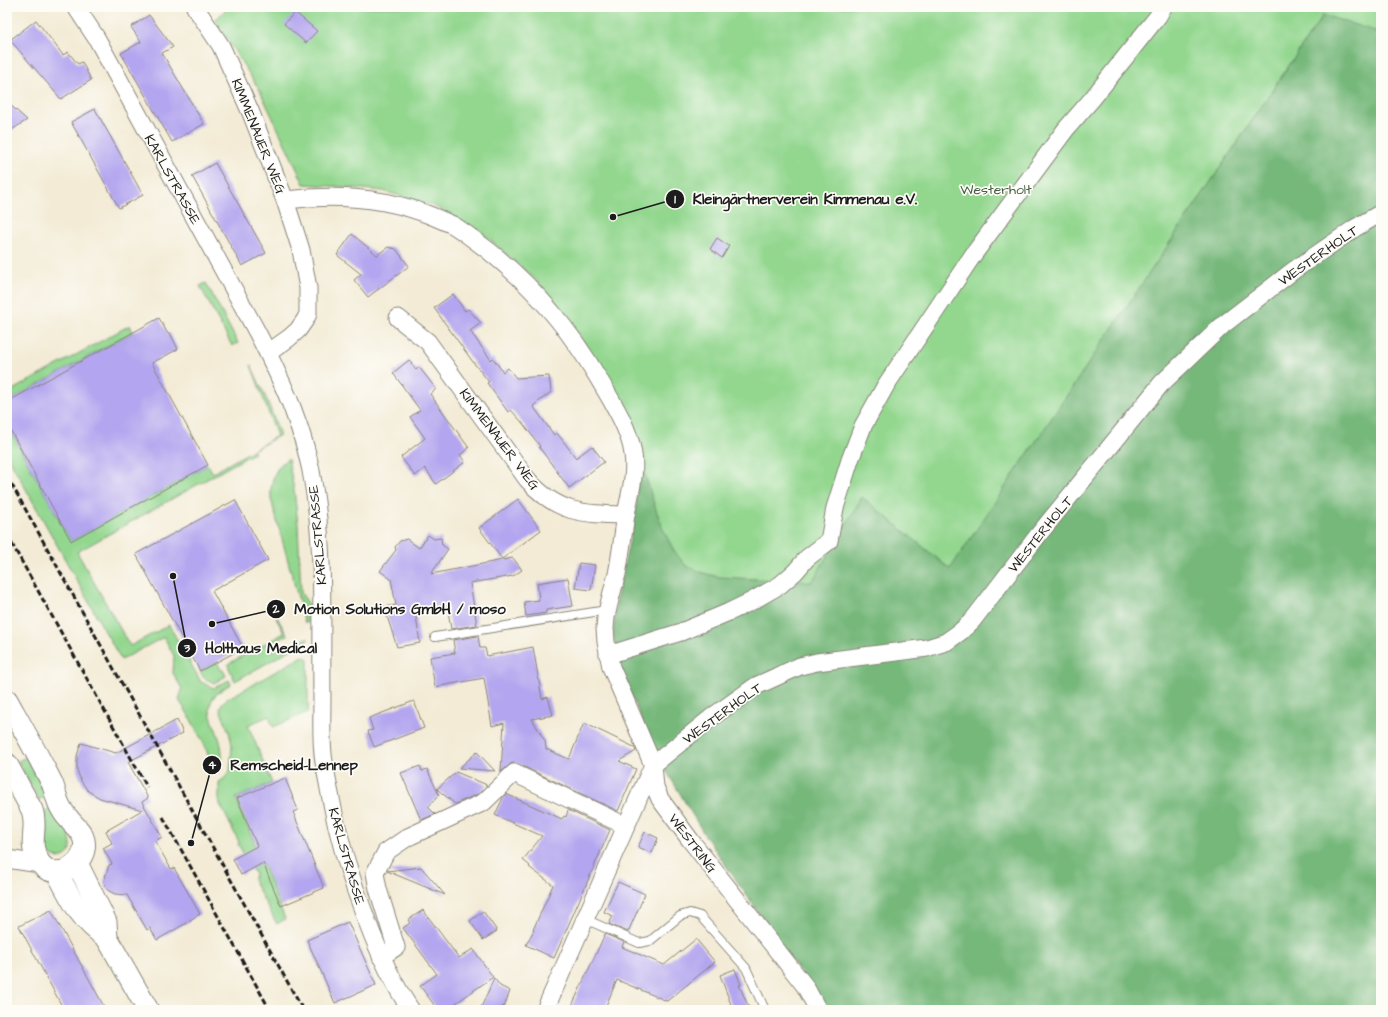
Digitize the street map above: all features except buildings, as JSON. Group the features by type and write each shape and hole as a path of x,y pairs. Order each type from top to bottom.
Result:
{"street":[{"name":"KARLSTRASSE","path":"76,7 100,45 268,353 287,392 297,419 305,445 314,487 318,526 321,570 323,754 334,817 344,858 359,902 392,980 411,1010"},
{"name":"KIMMENAUER WEG","path":"195,7 221,46 251,112 285,200 304,197 355,198 392,203 416,210 452,225 494,255 529,286 544,301 584,355 606,390 628,434 631,442 634,464 616,574 607,610 605,628 608,655"},
{"path":"608,655 681,632 759,598 780,585 795,572 807,558 829,541 835,508 850,460 863,426 886,385 973,255 1061,135 1115,70 1158,16 1163,7"},
{"path":"268,353 298,330 308,314 308,288 300,250 285,200"},
{"name":"WESTERHOLT","path":"653,766 712,717 756,686 790,671 817,662 927,648 951,639 972,621 1039,534 1161,384 1223,325 1294,270 1355,228 1381,213"},
{"name":"KIMMENAUER WEG","path":"398,318 428,342 527,479 538,491 553,502 573,511 626,515"},
{"name":"WESTRING","path":"608,655 619,689 653,766 655,787 660,799 691,841 805,986 818,1010"},
{"path":"7,700 53,785 59,804 82,835 84,846 83,853 77,863 64,871 7,860"},
{"path":"7,764 35,818 32,840 33,850 84,917 95,930 107,938"},
{"path":"545,1010 653,766"},
{"name":"KARLSTRASSE","path":"381,957 396,947 378,889 375,873 386,852 393,846 416,833 484,802 514,773 626,826"},
{"path":"77,863 106,922 107,938 148,1010"}],"lane":[{"path":"435,637 607,610"},
{"path":"586,919 639,943 650,941 680,916 690,913 700,916 746,968 764,1010"}],"green space":[{"name":"Westerholt","path":"229,7 1381,7 1381,39 951,578 814,587 706,577 684,569 670,552 597,360 536,280 481,232 432,205 383,191 304,184 260,91 215,20"},
{"path":"1323,15 1381,33 1381,1010 821,1010 809,985 704,834 654,750 619,666 613,633 617,596 636,512 638,452 656,510 674,551 686,566 703,573 719,577 812,582 862,497 950,569"},
{"path":"206,283 238,343 232,346 200,286"},
{"path":"130,325 133,332 7,402 7,393"},
{"path":"251,365 267,400 280,435 253,450 254,453 77,552 130,646 169,625 201,682 214,688 229,680 231,684 219,692 212,700 210,708 211,716 221,745 222,757 222,763 218,772 214,773 205,746 179,700 182,689 173,673 174,656 164,637 121,660 7,455 7,425 71,541 208,465 213,473 277,436"},
{"path":"288,459 294,490 298,524 301,593 308,603 308,623 305,623 271,499 272,482 276,471 283,462"},
{"path":"277,617 287,635 273,642 273,645 276,644 277,646 281,644 285,651 306,638 308,638 308,640 235,681 228,664 284,633 276,618"},
{"path":"303,656 308,659 308,712 273,727 269,716 248,725 272,783 236,798 285,919 277,924 253,880 255,874 238,844 239,842 219,802 219,782 225,778 230,771 232,745 229,732 220,709 222,703 227,699"},
{"path":"217,662 226,676 214,683 204,678 200,671"},
{"path":"26,757 47,795 39,800 18,761"},
{"path":"54,807 67,829 71,844 69,853 65,856 57,858 49,854 46,847 47,824 44,812"}],"railway":[{"path":"7,476 303,1010"},
{"path":"7,535 147,787"},
{"path":"163,817 270,1010"}],"place":[{"name":"Kleingärtnerverein Kimmenau e.V.","path":"613,217"},
{"name":"Holthaus Medical","path":"173,576"},
{"name":"Motion Solutions GmbH / moso","path":"212,624"},
{"name":"Remscheid-Lennep","path":"191,843"}]}
